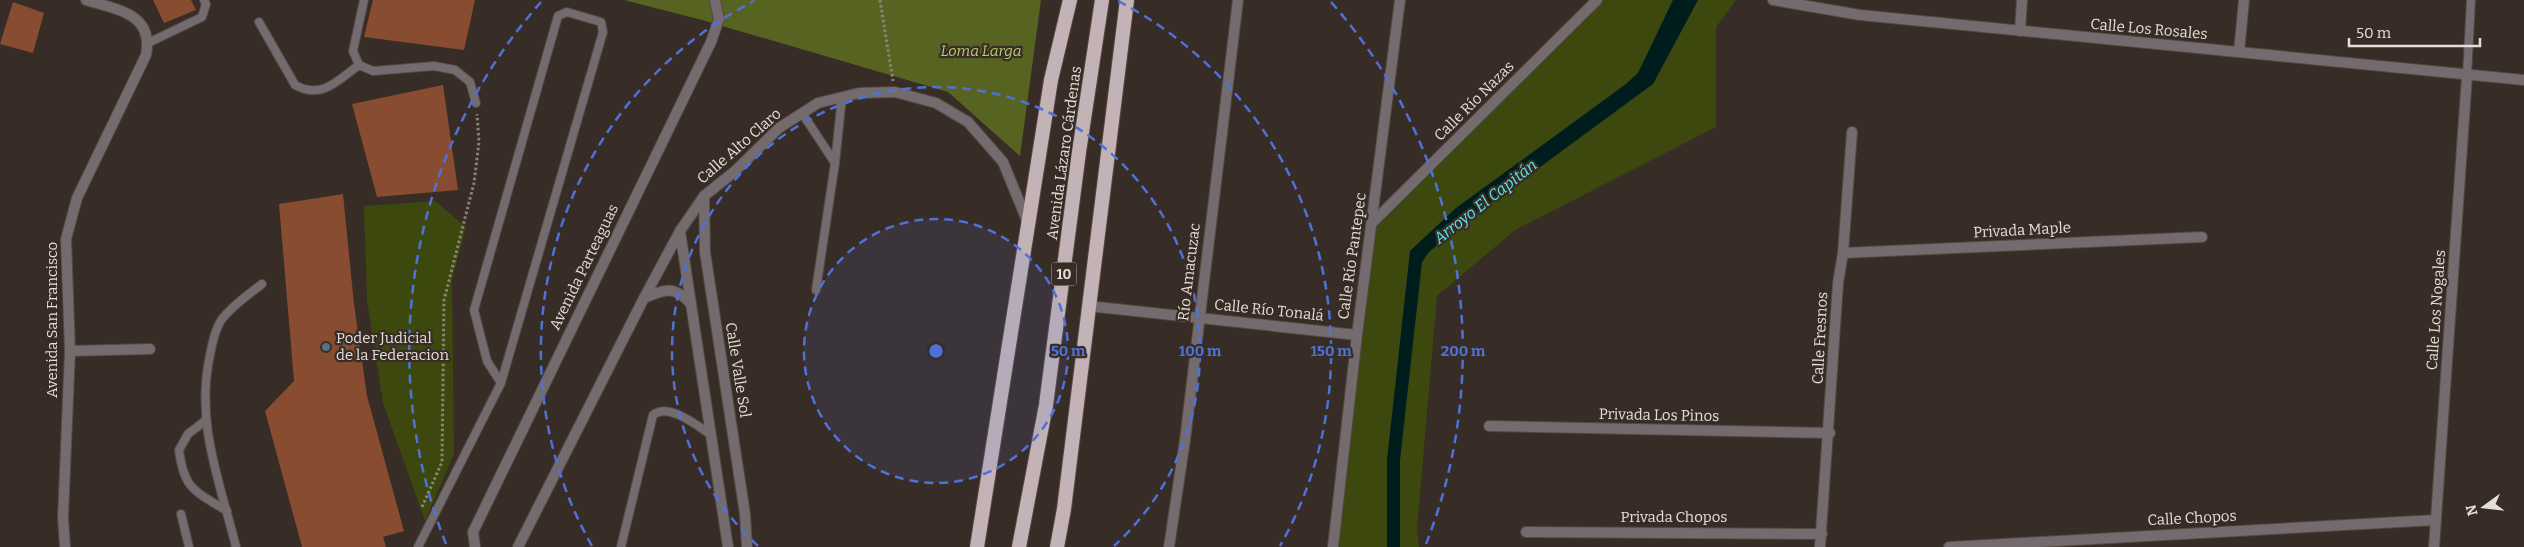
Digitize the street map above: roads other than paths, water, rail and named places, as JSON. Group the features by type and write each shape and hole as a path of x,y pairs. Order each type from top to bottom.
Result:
{"highway":[{"path":"977,547 1051,80 1070,0"},
{"name":"Avenida Lázaro Cárdenas","path":"1019,547 1046,405 1079,152 1102,0"},
{"name":"10","path":"1057,547 1064,509 1127,0"}],"street":[{"path":"86,0 133,16 147,32 148,43"},
{"name":"Avenida Parteaguas","path":"475,547 474,532 713,36 719,19 715,0"},
{"name":"Río Amacuzac","path":"1169,547 1185,440 1198,318 1238,0"},
{"name":"Calle Río Pantepec","path":"1333,547 1357,334 1400,0"},
{"name":"Calle Río Nazas","path":"1372,223 1597,0"},
{"name":"Calle Los Rosales","path":"1773,0 1860,15 2467,76 2524,80"},
{"path":"2020,31 2022,0"},
{"path":"2239,52 2244,0"},
{"name":"Avenida San Francisco","path":"65,547 62,517 70,351 66,239 71,216 146,55 148,43"},
{"name":"Calle Los Nogales","path":"2434,547 2467,76"},
{"name":"Calle Alto Claro","path":"518,547 644,298 680,232 704,196 734,172 779,128 802,113 818,103 859,93 896,92 936,103 968,122 1003,162 1028,224"},
{"name":"Calle Fresnos","path":"1820,547 1830,433 1838,283 1843,254 1852,132"},
{"name":"Calle Valle Sol","path":"704,196 705,252 748,547"},
{"path":"680,232 728,547"},
{"name":"Privada Maple","path":"1843,254 2202,238"},
{"path":"644,298 659,292 674,290 680,292 691,304"},
{"name":"Calle Río Tonalá","path":"1088,306 1357,334"},
{"path":"70,351 150,348"},
{"name":"Privada Los Pinos","path":"1489,426 1830,433"},
{"name":"Calle Chopos","path":"1949,547 2436,520"},
{"name":"Privada Chopos","path":"1526,532 1822,534"}],"lane":[{"path":"148,43 202,17 206,4 204,0"},
{"path":"364,0 353,51 359,65 374,71 434,66 456,70 470,82 476,103"},
{"path":"2467,76 2471,0"},
{"path":"418,547 501,383 604,32 601,22 567,12 558,16 474,310 487,361 501,383"},
{"path":"259,22 295,85 303,90 310,92 328,88 359,65"},
{"path":"816,290 835,164 842,97"},
{"path":"802,113 835,164"},
{"path":"236,547 205,421 208,364 213,341 221,321 234,305 262,284"},
{"path":"621,547 653,415 657,412 668,411 689,420 711,435"},
{"path":"205,421 188,434 178,450 181,471 191,489 227,511"},
{"path":"181,514 190,547"}],"water":[{"name":"Arroyo El Capitán","path":"1673,0 1698,0 1653,84 1461,225 1429,252 1422,262 1400,460 1400,547 1387,547 1387,460 1410,251 1456,208 1626,84 1638,73"}],"place":[{"name":"Poder Judicial de la Federacion","path":"326,347"}],"park label":[{"name":"Loma Larga","path":"981,51"}]}
